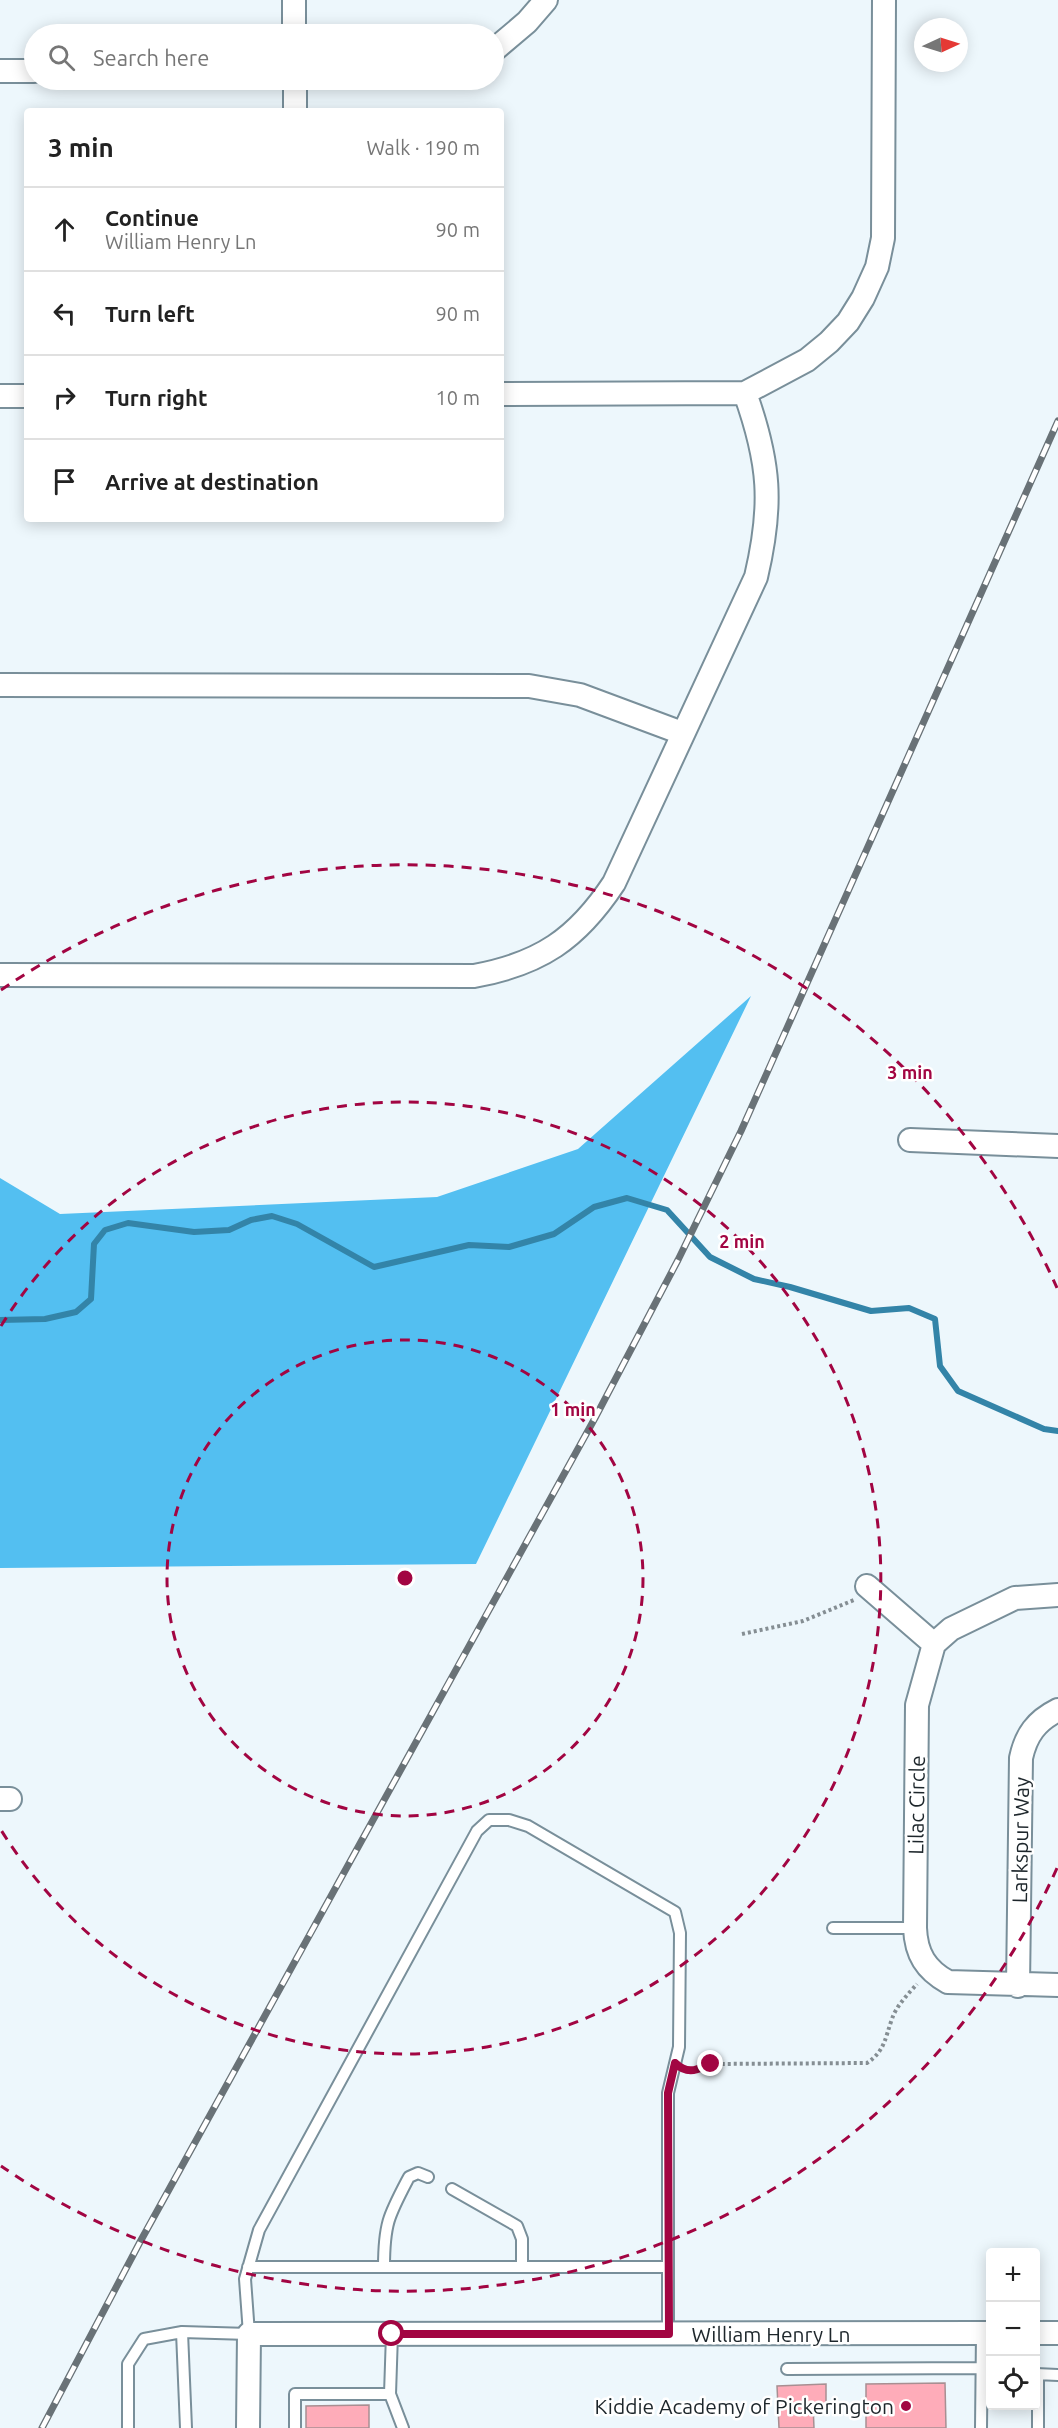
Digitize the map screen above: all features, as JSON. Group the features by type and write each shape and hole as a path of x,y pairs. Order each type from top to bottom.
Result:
{"street":[{"path":"294,0 294,24"},
{"path":"504,42 527,22 546,0"},
{"path":"504,394 745,393 807,360 829,342 848,322 863,298 878,267 884,238 884,0"},
{"path":"0,71 24,71"},
{"path":"295,90 295,108"},
{"path":"0,975 474,976 510,969 567,938 594,913 614,882 756,577 766,534 769,494 764,462 745,393"},
{"path":"0,396 24,396"},
{"path":"0,685 529,686 580,695 682,733"},
{"path":"910,1140 1058,1146"},
{"path":"871,1589 934,1644 951,1629 1015,1598 1058,1594"},
{"name":"Lilac Circle","path":"930,1970 916,1944 915,1928 917,1706 934,1644"},
{"name":"Larkspur Way","path":"1018,1986 1021,1758 1025,1742 1034,1727 1058,1710"},
{"path":"930,1970 948,1982 1018,1986 1058,1985"},
{"name":"William Henry Ln","path":"249,2334 986,2333"},
{"path":"1040,2333 1058,2333"},
{"path":"248,2428 249,2334"}],"lane":[{"path":"128,2428 128,2364 136,2347 144,2339 182,2332 249,2334 245,2279 259,2230 477,1831 489,1820 509,1820 528,1826 675,1912 680,1934 679,2047 668,2093 669,2334"},
{"path":"833,1928 915,1928"},
{"path":"384,2267 384,2230 388,2216 409,2176 418,2173 428,2177"},
{"path":"452,2189 517,2226 522,2239 522,2267"},
{"path":"248,2267 668,2267"},
{"path":"182,2332 186,2428"},
{"path":"392,2334 390,2394 403,2428"},
{"path":"787,2369 986,2370 981,2428"},
{"path":"1040,2374 1058,2375"},
{"path":"294,2428 295,2394 390,2394"},
{"path":"1038,2410 1038,2428"}],"path":[{"path":"742,1634 803,1621 871,1589"},
{"path":"675,2063 684,2071 690,2072 711,2064 867,2063 877,2056 886,2042 892,2017 930,1970"}],"shaded area":[{"path":"751,996 476,1564 0,1568 0,1178 60,1214 437,1197 578,1149"}],"building":[{"name":"Kiddie Academy of Pickerington","path":"945,2383 946,2428 866,2428 866,2384"},
{"name":"Kiddie Academy of Pickerington","path":"826,2384 826,2404 813,2404 814,2428 779,2428 777,2386"},
{"path":"369,2405 369,2428 306,2428 306,2406"}],"waterway":[{"path":"0,1320 45,1319 76,1312 91,1299 94,1244 105,1230 128,1223 194,1232 229,1230 251,1220 272,1216 297,1224 374,1267 469,1245 509,1247 554,1234 594,1207 627,1198 667,1210 710,1257 754,1279 871,1311 909,1308 935,1319 940,1366 958,1391 1044,1429 1058,1431"}],"railway":[{"path":"42,2428 140,2242 595,1418 678,1260 741,1131 1058,421"}],"place":[{"name":"Kiddie Academy of Pickerington","path":"906,2406"}],"route":[{"path":"392,2334 669,2334 668,2093 675,2063 684,2071 690,2072 711,2064"}]}
